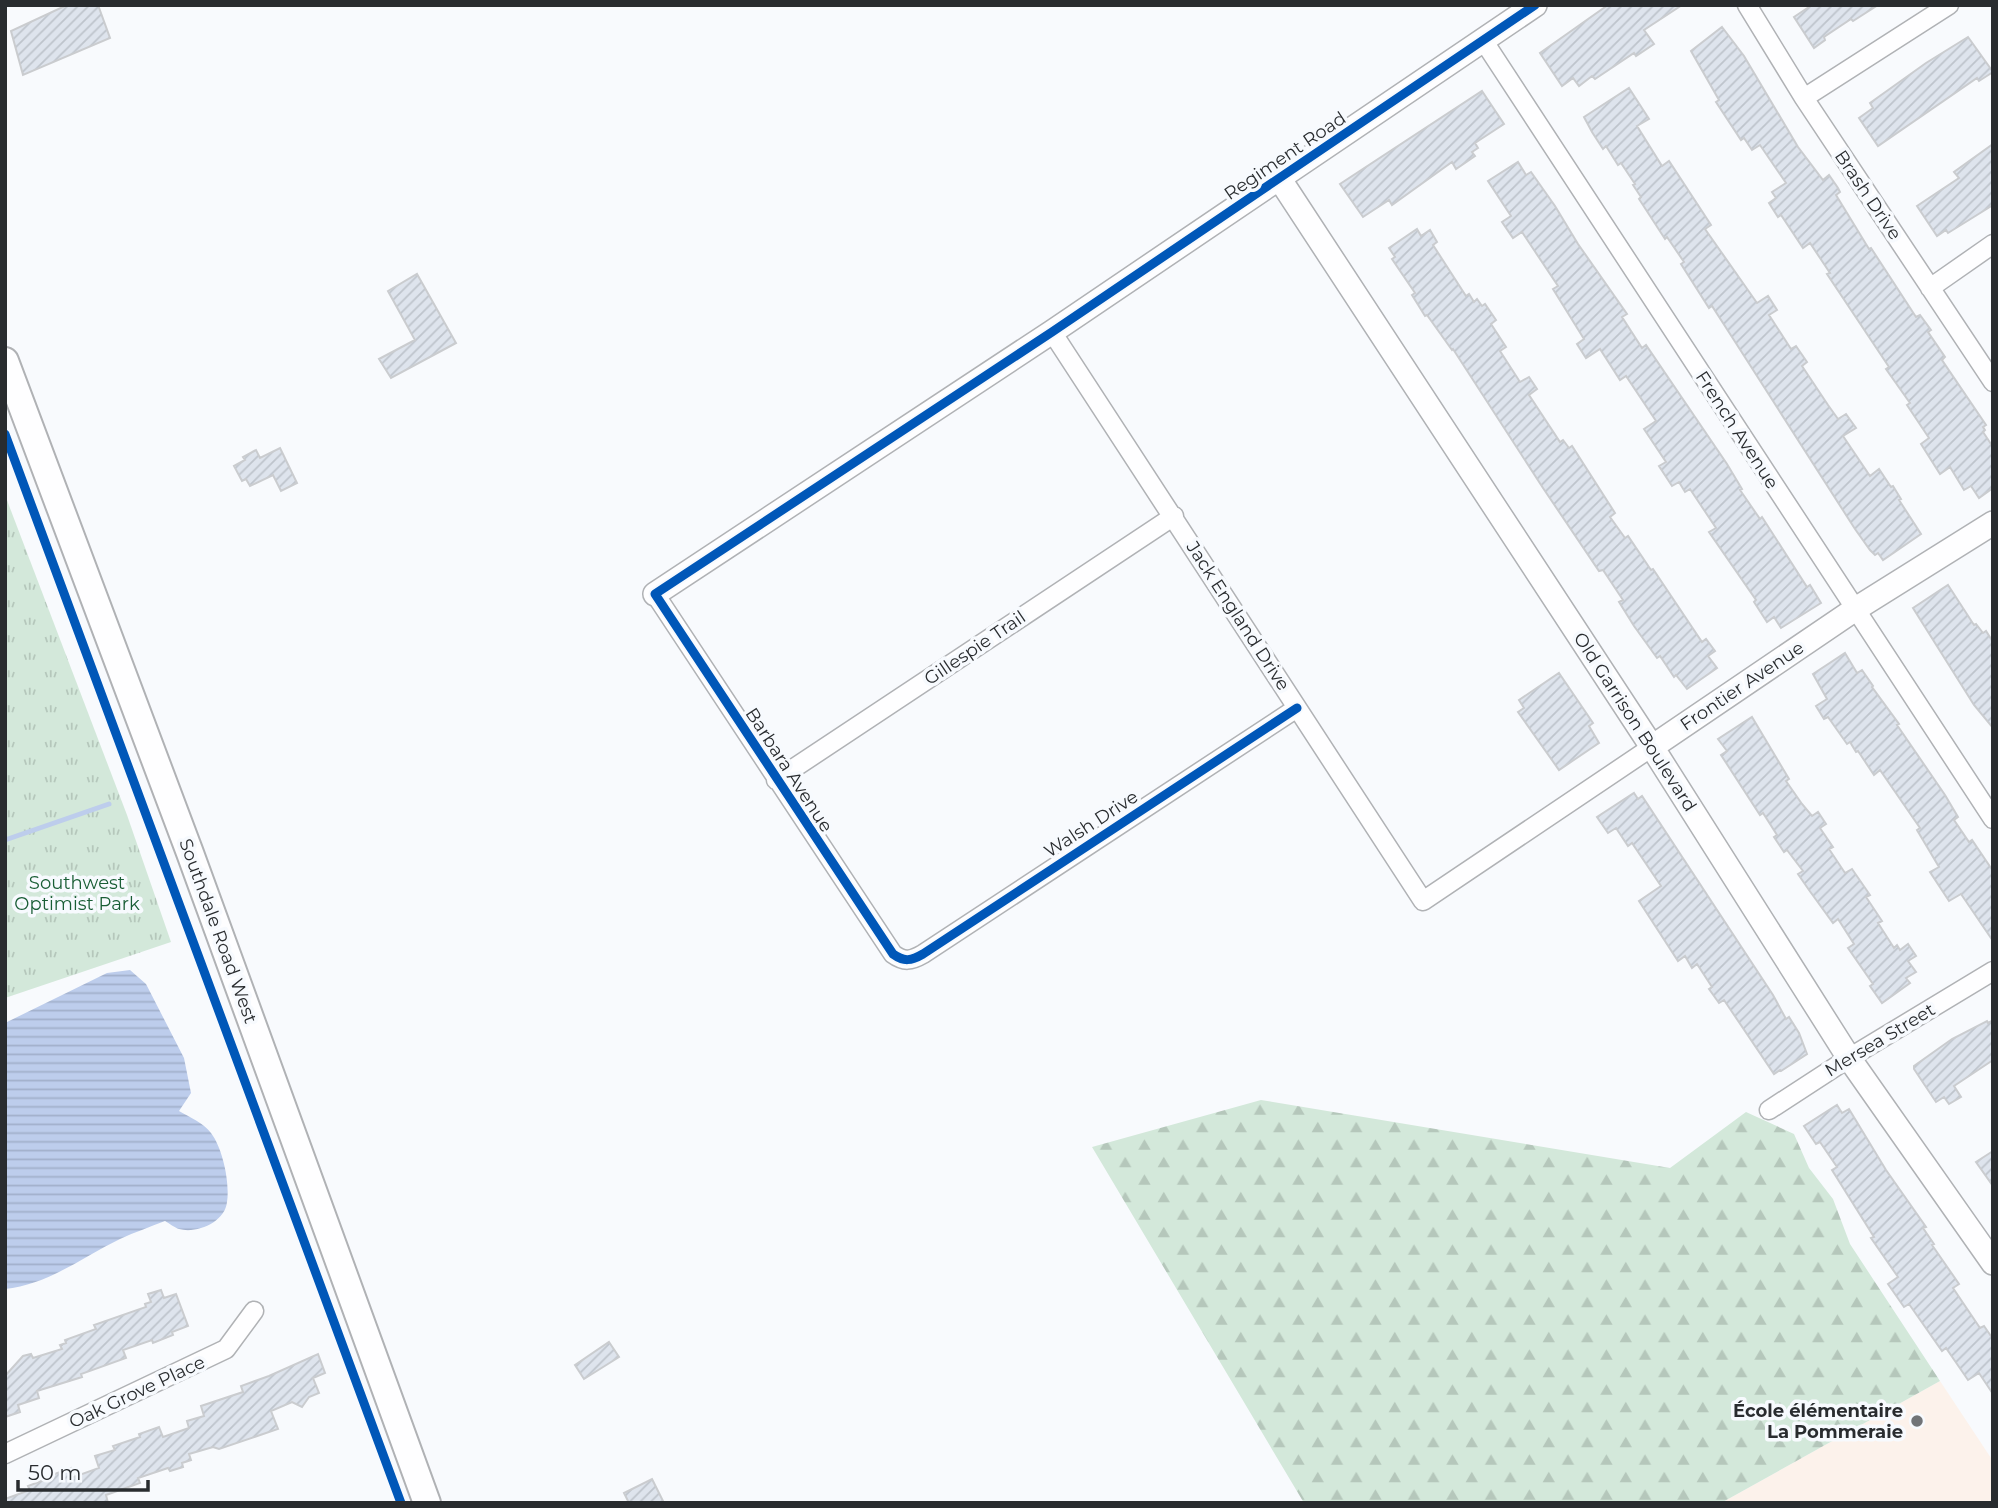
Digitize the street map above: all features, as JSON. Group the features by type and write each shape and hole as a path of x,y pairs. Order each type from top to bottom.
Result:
{"main road":[{"name":"Southdale Road West","path":"5,361 190,853 427,1503"}],"street":[{"name":"Regiment Road","path":"655,594 1052,332 1535,5"},
{"name":"Brash Drive","path":"1747,5 1804,98 1993,382"},
{"path":"1804,98 1949,5"},
{"name":"French Avenue","path":"1483,40 1993,819"},
{"name":"Old Garrison Boulevard","path":"1279,178 1652,747 1849,1058 1991,1255"},
{"path":"1930,288 1993,244"},
{"name":"Jack England Drive","path":"1052,332 1423,901"},
{"name":"Gillespie Trail","path":"776,780 1174,516"},
{"name":"Frontier Avenue","path":"1423,901 1854,610 1993,523"},
{"name":"Barbara Avenue","path":"655,594 892,954 901,960"},
{"name":"Walsh Drive","path":"901,960 913,960 923,954 1297,708"},
{"name":"Mersea Street","path":"1769,1110 1993,971"},
{"name":"Oak Grove Place","path":"5,1454 226,1349 254,1311"}],"shaded area":[{"name":"École élémentaire La Pommeraie","path":"1940,1381 1993,1461 1993,1503 1721,1503"}],"green space":[{"name":"Southwest Optimist Park","path":"5,495 127,815 171,942 5,998"},
{"path":"1261,1100 1670,1168 1746,1112 1794,1134 1809,1168 1833,1199 1850,1244 1940,1381 1721,1503 1304,1503 1092,1147"}],"water":[{"path":"130,970 146,984 184,1058 191,1093 179,1111 204,1126 215,1140 226,1176 228,1194 225,1209 216,1221 202,1228 179,1229 165,1221 120,1239 50,1276 5,1289 5,1023 107,973"}],"building":[{"path":"67,5 98,5 110,38 23,75 11,31"},
{"path":"1608,5 1682,5 1644,30 1654,44 1636,56 1634,53 1595,79 1592,76 1579,86 1573,78 1562,86 1540,53"},
{"path":"1812,5 1878,5 1824,37 1825,40 1814,48 1794,17"},
{"path":"1722,27 1744,56 1798,147 1823,180 1829,175 1838,188 1840,192 1836,195 1869,249 1871,248 1916,317 1920,315 1931,330 1928,332 1945,357 1942,360 1986,425 1983,432 1993,447 1993,488 1979,498 1971,486 1964,490 1950,467 1940,474 1921,444 1929,438 1907,405 1910,403 1827,274 1830,273 1810,243 1803,248 1781,215 1778,217 1769,203 1776,198 1772,192 1786,183 1760,145 1752,150 1744,138 1741,140 1716,102 1719,100 1691,51"},
{"path":"1968,37 1993,72 1979,81 1977,78 1878,146 1859,118 1873,108 1870,103"},
{"path":"1629,88 1649,119 1637,126 1662,166 1669,161 1711,225 1705,229 1757,303 1768,296 1777,310 1769,315 1791,349 1796,346 1807,362 1802,366 1838,419 1846,414 1856,428 1843,436 1870,476 1879,469 1891,487 1893,486 1921,534 1883,560 1878,553 1875,555 1870,550 1855,529 1712,306 1709,308 1681,264 1684,262 1639,199 1641,197 1633,185 1635,184 1621,163 1618,165 1606,146 1603,149 1592,132 1584,117"},
{"path":"1482,91 1504,124 1475,143 1478,148 1472,152 1475,156 1456,169 1452,162 1392,205 1389,200 1363,217 1340,184"},
{"path":"1993,144 1993,205 1948,233 1946,230 1937,236 1917,206 1959,178 1954,172"},
{"path":"1518,162 1526,175 1531,172 1555,206 1627,314 1622,317 1642,348 1646,345 1727,464 1742,489 1740,490 1760,519 1762,517 1807,587 1810,585 1821,603 1781,628 1774,617 1767,622 1754,602 1756,600 1709,532 1716,528 1690,489 1685,492 1679,482 1672,486 1659,466 1666,462 1644,429 1656,421 1626,376 1620,380 1600,349 1586,358 1577,344 1584,339 1553,289 1558,286 1522,232 1513,238 1502,222 1511,216 1488,181"},
{"path":"1417,229 1421,236 1430,230 1437,242 1433,245 1466,296 1469,294 1474,302 1477,299 1482,306 1485,304 1496,320 1491,324 1506,347 1500,351 1520,382 1529,377 1537,389 1529,395 1560,442 1563,440 1569,448 1572,446 1615,513 1610,517 1625,538 1628,536 1651,570 1653,569 1702,642 1706,639 1715,651 1708,656 1717,668 1687,689 1676,675 1674,677 1660,656 1657,658 1634,626 1619,602 1623,600 1603,570 1599,571 1453,349 1427,315 1425,316 1412,295 1415,293 1392,259 1395,257 1389,248"},
{"path":"417,274 456,343 391,378 379,359 415,340 388,291"},
{"path":"280,448 297,483 281,491 273,475 250,486 246,479 242,481 234,466 245,460 243,457 256,450 260,458"},
{"path":"1948,585 1974,625 1983,633 1986,631 1993,642 1993,728 1974,705 1913,608"},
{"path":"1845,653 1857,673 1862,670 1899,724 1897,725 1958,817 1954,820 1969,842 1972,840 1993,871 1993,941 1961,894 1949,901 1930,872 1939,867 1917,830 1920,828 1880,770 1874,775 1858,751 1856,752 1850,742 1847,744 1828,717 1824,719 1816,706 1827,699 1813,674"},
{"path":"1559,673 1593,723 1589,726 1599,743 1559,770 1518,712 1524,708 1519,700"},
{"path":"1752,717 1789,779 1786,781 1812,816 1818,812 1826,824 1820,828 1833,847 1829,849 1845,873 1852,869 1870,895 1866,897 1882,921 1878,923 1894,948 1897,945 1900,950 1908,944 1916,956 1908,961 1916,972 1906,978 1910,983 1882,1003 1870,986 1873,984 1848,948 1854,944 1838,919 1833,923 1809,890 1798,874 1803,871 1787,850 1784,852 1763,813 1760,815 1721,755 1727,751 1718,739"},
{"path":"1634,793 1638,799 1642,796 1786,1019 1789,1017 1799,1033 1807,1054 1781,1071 1774,1074 1724,1000 1719,1003 1709,989 1712,987 1697,964 1692,968 1685,956 1678,961 1639,901 1661,886 1632,843 1628,846 1616,828 1608,833 1597,817"},
{"path":"1993,1020 1993,1060 1954,1086 1961,1097 1949,1104 1944,1097 1936,1102 1914,1066 1952,1039"},
{"path":"1837,1105 1842,1113 1849,1109 1886,1170 1926,1227 1923,1228 1934,1244 1932,1245 1959,1284 1953,1288 1980,1328 1984,1326 1993,1339 1993,1394 1979,1373 1968,1380 1946,1348 1942,1351 1909,1304 1904,1307 1888,1284 1898,1277 1871,1238 1874,1237 1832,1170 1837,1167 1820,1142 1816,1144 1804,1126"},
{"path":"1993,1151 1993,1186 1976,1162"},
{"path":"161,1290 164,1298 176,1294 188,1326 153,1343 152,1340 123,1350 126,1358 81,1374 82,1377 37,1391 39,1398 18,1405 20,1412 5,1417 5,1376 23,1356 31,1354 33,1358 62,1349 60,1345 66,1343 65,1340 96,1329 94,1325 146,1307 145,1304 151,1302 148,1294"},
{"path":"609,1342 619,1357 584,1379 575,1365"},
{"path":"318,1354 325,1373 313,1378 319,1393 309,1397 302,1407 292,1402 271,1411 278,1429 219,1449 213,1447 189,1454 191,1460 182,1463 183,1467 170,1471 168,1468 138,1478 140,1483 106,1495 108,1503 5,1503 5,1499 30,1490 28,1486 52,1475 71,1468 74,1477 99,1468 95,1456 115,1450 113,1446 140,1437 139,1434 159,1427 163,1437 189,1428 187,1421 204,1416 201,1406 243,1392 241,1386"},
{"path":"652,1479 664,1503 629,1503 624,1493"}],"waterway":[{"path":"5,840 109,804"}],"cycle path":[{"path":"1297,708 923,954 904,959 893,954 655,594 1052,332 1535,5"},
{"path":"5,434 401,1503"}],"place":[{"name":"École élémentaire La Pommeraie","path":"1917,1421"}]}
